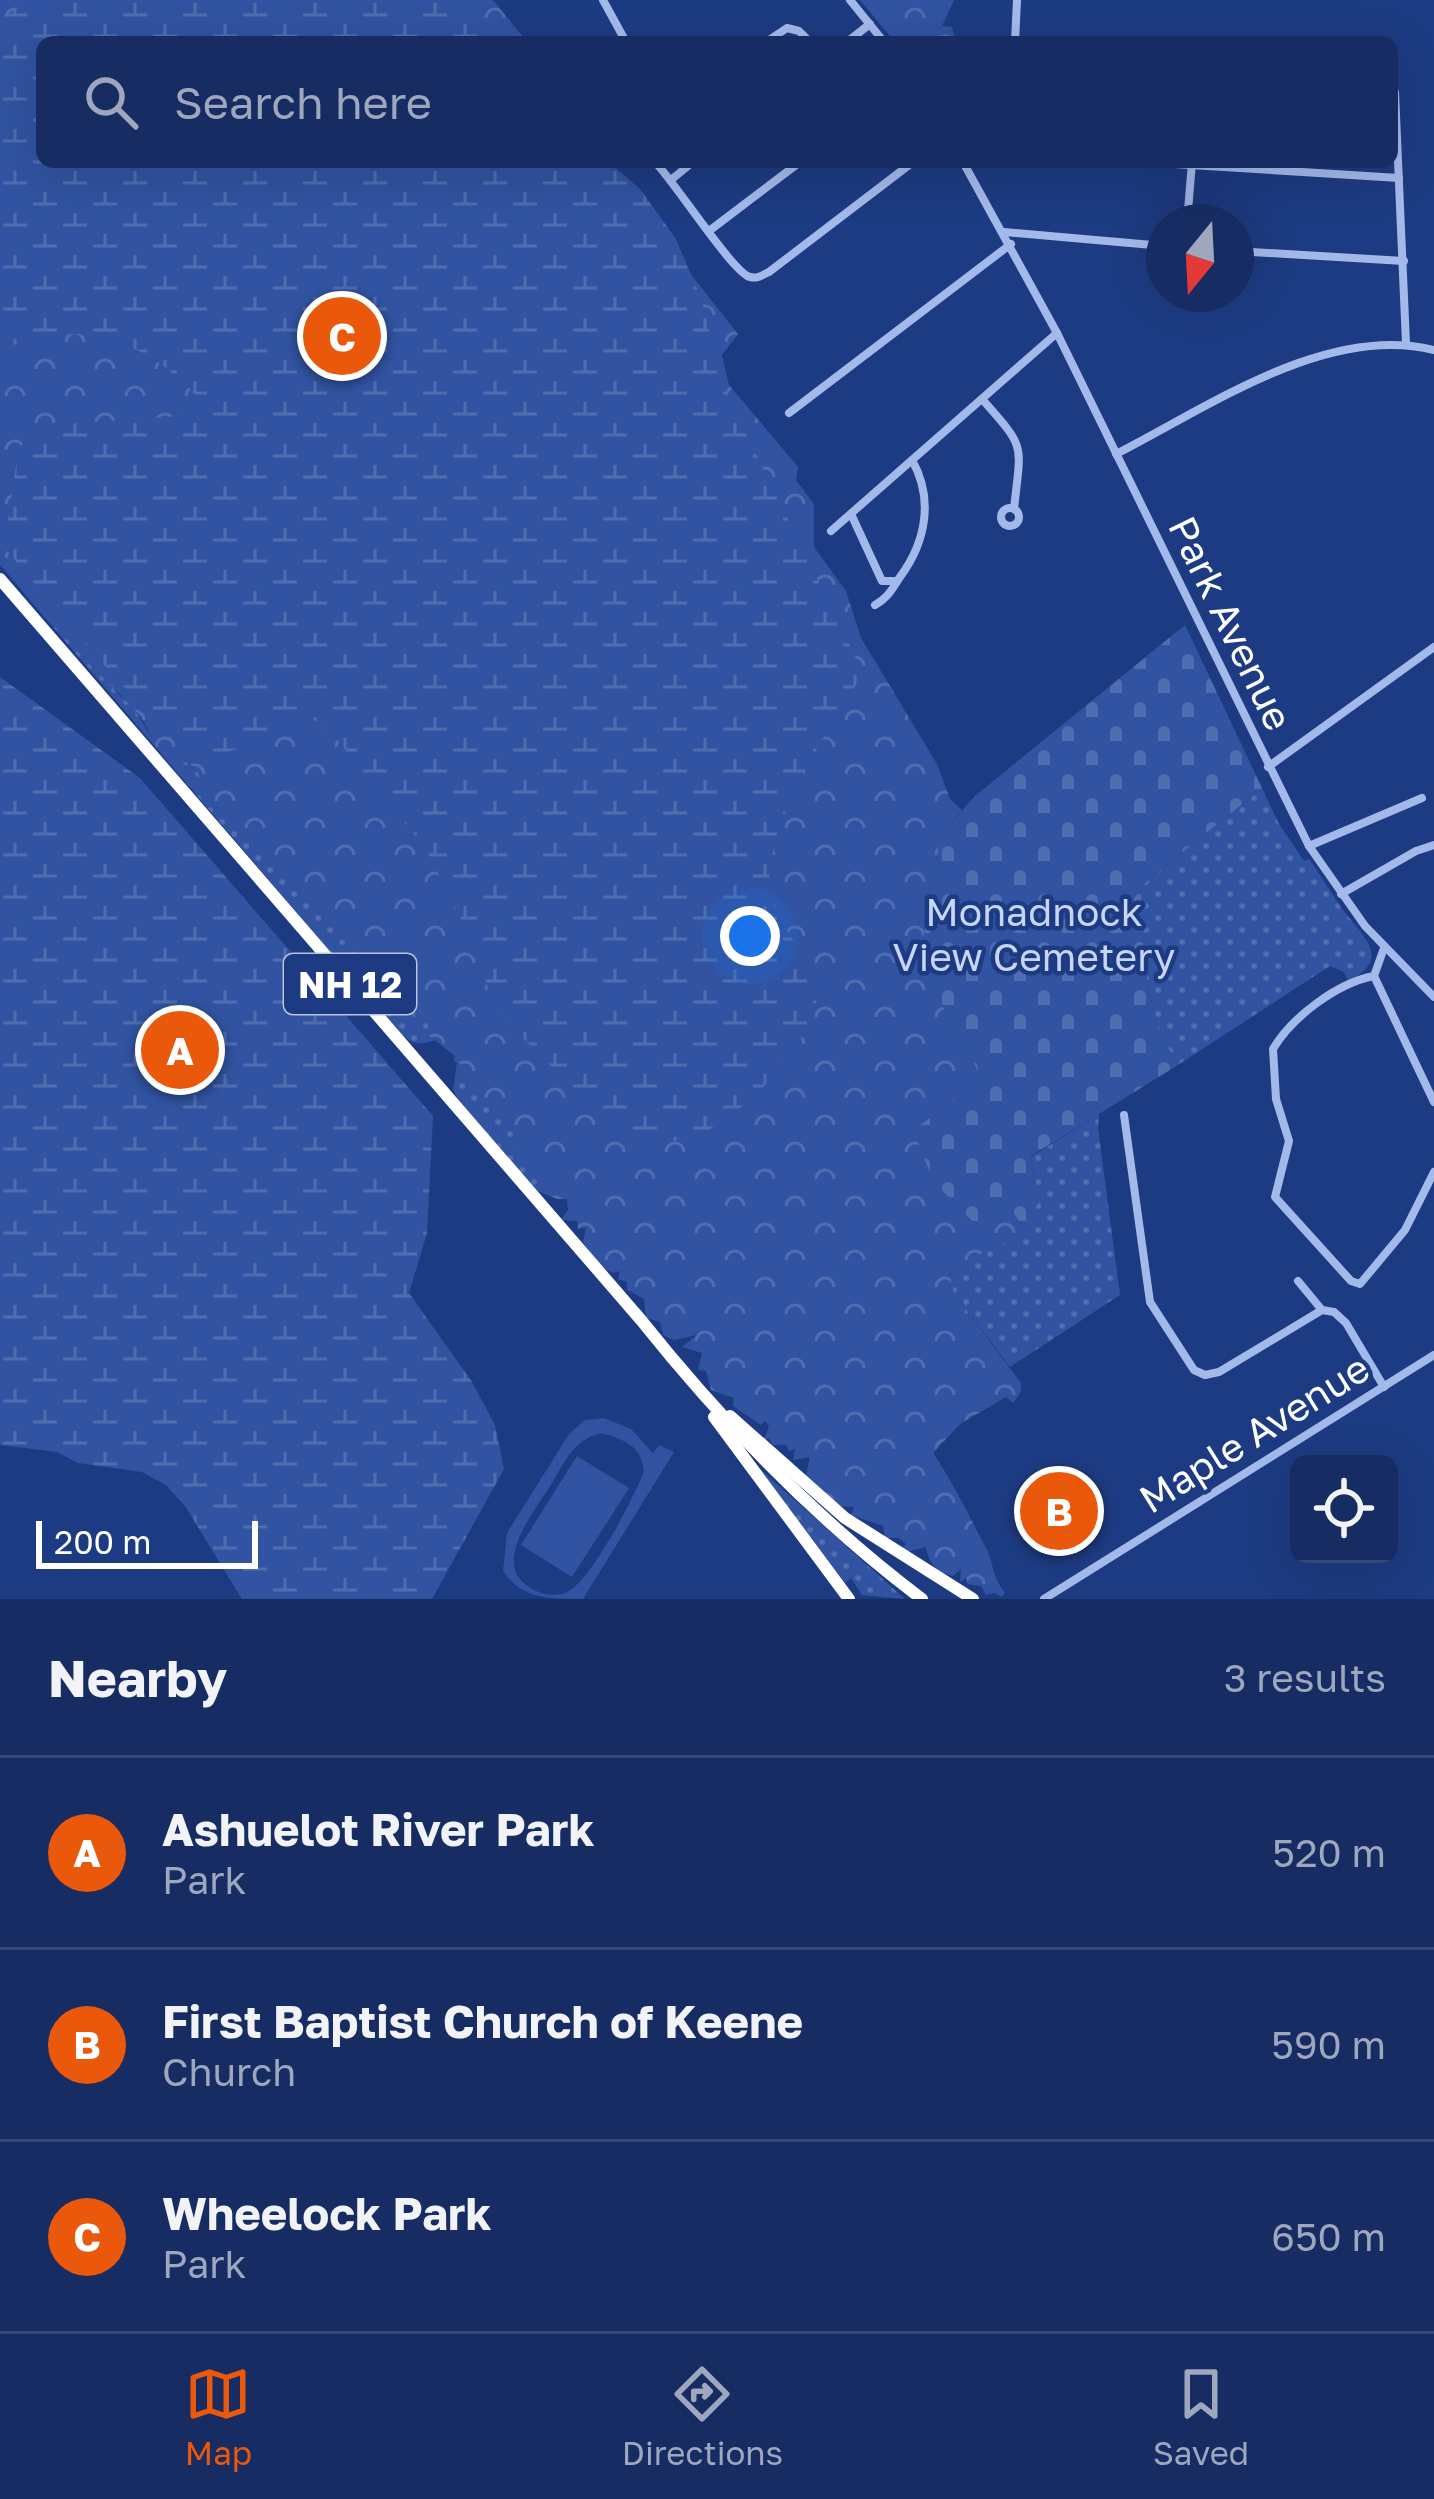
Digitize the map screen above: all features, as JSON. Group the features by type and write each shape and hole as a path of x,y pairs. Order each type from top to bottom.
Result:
{"highway":[{"name":"NH 12","path":"0,579 698,1391 800,1496 922,1599"},
{"path":"698,1391 849,1599"},
{"path":"698,1391 845,1518 973,1599"}],"street":[{"path":"850,0 879,36"},
{"path":"1015,36 1017,0"},
{"path":"605,1 623,36"},
{"path":"855,36 870,24"},
{"path":"775,36 787,28 804,36"},
{"path":"1398,149 1406,343"},
{"path":"661,168 741,271 754,278 769,272 906,168"},
{"path":"672,179 686,168"},
{"path":"709,231 792,168"},
{"name":"Park Avenue","path":"967,168 1057,333 1309,846 1340,895 1434,997"},
{"path":"1189,204 1192,168"},
{"path":"1251,168 1400,178"},
{"path":"1004,232 1146,244"},
{"path":"790,413 1011,244"},
{"path":"1254,252 1404,261"},
{"path":"831,532 1057,333"},
{"path":"1116,454 1272,371 1353,350 1406,343 1434,350"},
{"path":"982,398 1018,440 1021,452 1014,509"},
{"path":"875,604 889,595 914,555 924,525 925,488 912,460"},
{"path":"851,514 882,581 897,581"},
{"path":"1268,767 1434,646"},
{"path":"1309,846 1422,798"},
{"path":"1340,895 1415,851 1434,845"},
{"path":"1384,948 1374,976 1434,1102"},
{"path":"1374,976 1362,978 1307,1012 1274,1049 1276,1099 1289,1141 1275,1197 1351,1281 1360,1284 1406,1230 1434,1172"},
{"path":"1124,1115 1150,1302 1194,1370 1205,1376 1219,1372 1322,1310 1334,1312 1346,1323 1384,1387"},
{"path":"1298,1281 1322,1310"},
{"name":"Maple Avenue","path":"1044,1599 1434,1355"}],"green space":[{"path":"0,0 493,0 522,36 36,36 36,168 615,168 738,334 722,355 729,385 798,467 796,480 814,504 814,547 846,591 861,638 937,764 950,799 962,810 942,833 926,908 923,954 947,1016 982,1078 993,1218 1009,1207 1024,1228 978,1255 976,1262 950,1272 953,1292 1021,1383 1021,1392 1013,1403 1006,1397 960,1424 933,1453 986,1548 1005,1593 1002,1597 986,1595 981,1586 968,1584 966,1578 960,1582 961,1569 953,1576 938,1570 926,1547 906,1552 899,1538 885,1538 883,1526 851,1515 854,1507 840,1506 805,1480 810,1457 793,1460 795,1449 764,1440 769,1426 765,1421 761,1425 733,1406 734,1398 711,1390 706,1371 698,1370 702,1353 682,1347 697,1335 674,1340 663,1335 660,1322 646,1318 644,1299 618,1279 620,1271 599,1266 583,1242 586,1228 578,1229 577,1221 561,1220 568,1210 567,1199 535,1190 538,1179 520,1158 519,1137 492,1110 494,1098 481,1100 465,1065 454,1062 455,1056 428,1035 428,1023 412,1015 412,1004 396,998 241,827 215,807 195,767 157,749 137,713 77,651 53,613 0,565"},
{"path":"30,0 457,0 484,36 36,36 36,168 616,168 640,189 676,239 701,298 722,384 863,673 791,799 769,879 776,911 815,981 812,1016 787,1060 727,1118 687,1139 669,1141 615,1130 494,1009 477,951 426,849 330,731 312,719 230,751 206,753 186,743 132,694 4,547 18,452 33,426 170,417 188,413 198,398 155,360 104,338 57,335 0,346 0,19"},
{"path":"860,0 954,0 942,26 952,27 954,36 890,36"},
{"path":"0,565 48,613 53,612 133,707 152,738 195,767 215,807 241,827 396,998 413,1004 435,1040 415,1043 398,1031"},
{"name":"Monadnock View Cemetery","path":"1185,625 1262,788 1141,886 1151,1002 1178,1065 1031,1156 1039,1202 1024,1228 1009,1207 993,1218 973,1222 934,1182 913,1131 982,1078 947,1016 923,954 926,908 942,833 975,796"},
{"path":"0,677 140,778 433,1116 427,1233 409,1293 472,1382 495,1425 504,1469 432,1599 242,1599 185,1506 166,1485 142,1472 78,1463 57,1452 0,1445"},
{"path":"1262,788 1304,861 1309,859 1362,933 1371,958 1348,981 1344,972 1330,966 1178,1065 1151,1002 1141,886"},
{"path":"457,1063 466,1065 482,1099 495,1098 538,1179 535,1190 458,1100 453,1089"},
{"path":"1099,1114 1120,1295 1010,1367 953,1292 950,1271 975,1262 978,1255 1020,1229 1036,1193 1031,1157"},
{"path":"604,1418 631,1429 653,1453 659,1445 674,1452 583,1599 537,1596 503,1571 507,1533 569,1434 585,1420","holes":["609,1435 640,1455 644,1471 639,1483 610,1538 575,1586 560,1594 537,1591 518,1577 514,1564 520,1536 572,1452 592,1436"]},
{"path":"577,1456 629,1488 572,1577 521,1545"},
{"path":"759,1468 905,1599 862,1595 851,1578 845,1583"}],"place":[{"name":"Wheelock Park","path":"342,336"},
{"name":"Ashuelot River Park","path":"180,1050"},
{"name":"First Baptist Church of Keene","path":"1059,1511"}]}
